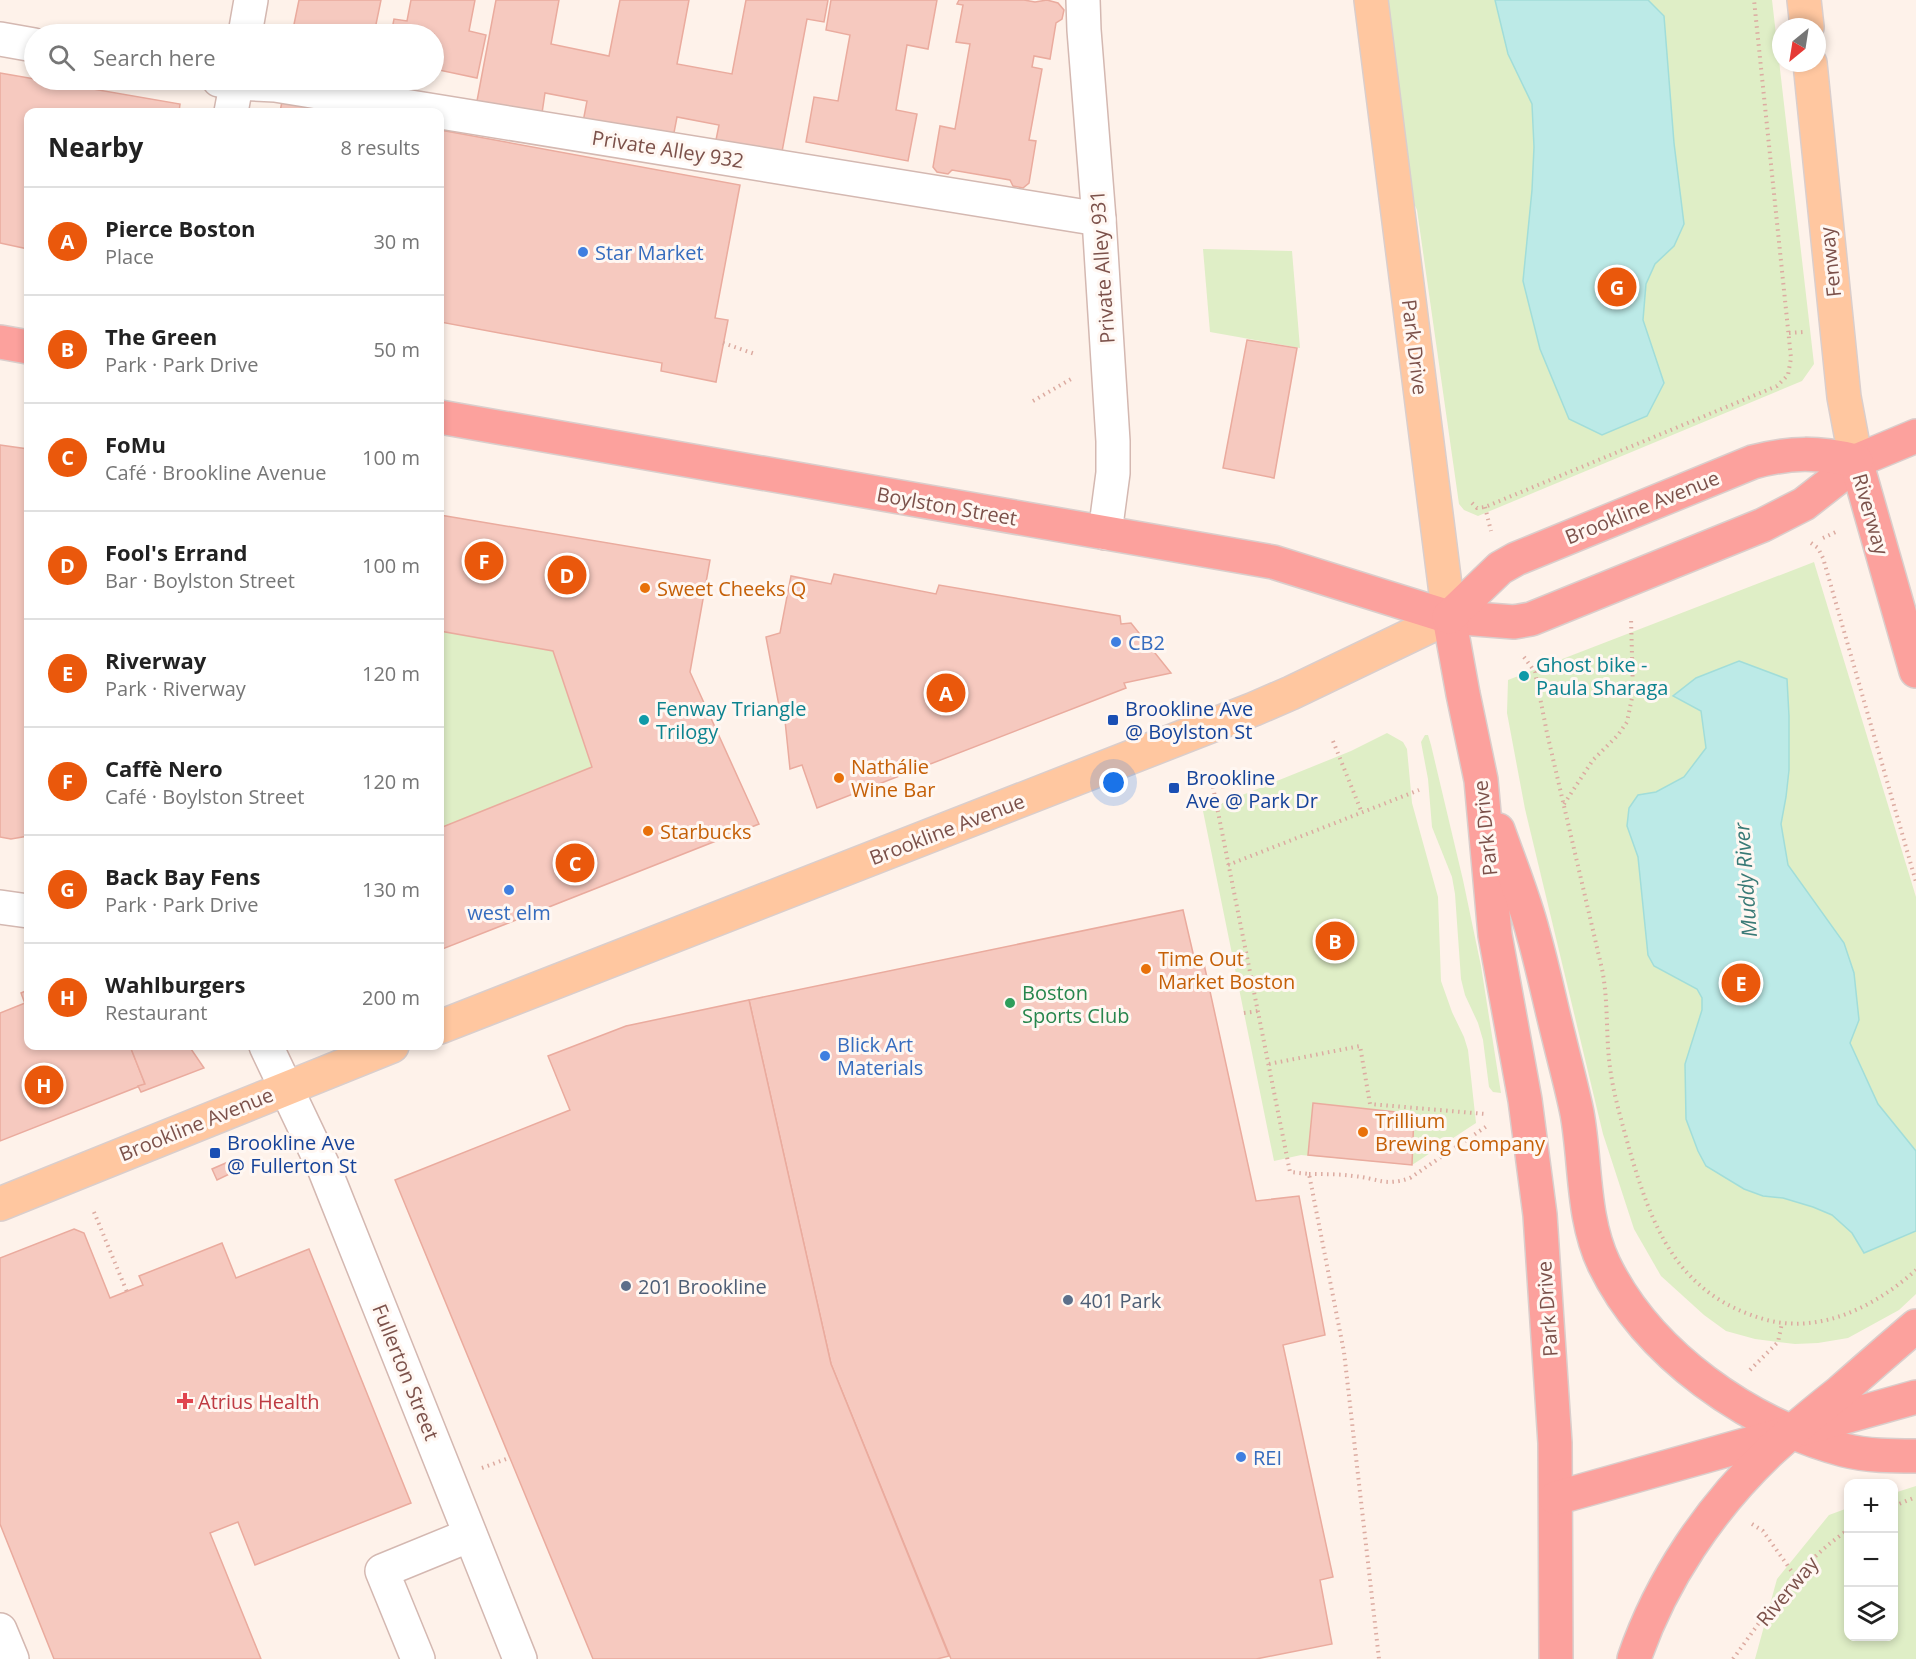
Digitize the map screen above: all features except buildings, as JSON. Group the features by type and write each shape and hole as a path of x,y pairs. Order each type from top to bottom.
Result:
{"highway":[{"path":"0,342 24,346"},
{"name":"Boylston Street","path":"444,418 1273,562 1449,616"},
{"path":"1449,616 1514,622 1531,619 1763,525 1812,498 1856,461 1916,436"},
{"name":"Brookline Avenue","path":"1449,616 1500,568 1516,559 1753,462 1788,454 1806,453 1831,455 1856,461"},
{"name":"Riverway","path":"1856,461 1916,670"},
{"name":"Park Drive","path":"1449,616 1481,780 1495,935 1525,1100 1537,1187 1555,1443 1556,1659"},
{"path":"1481,780 1533,931 1574,1098 1592,1227 1604,1263 1630,1307 1672,1355 1712,1386 1764,1419 1792,1432 1858,1453 1881,1456 1916,1456"},
{"path":"1634,1659 1662,1594 1689,1548 1746,1475 1792,1432 1916,1326"},
{"path":"1556,1498 1916,1397"}],"main road":[{"name":"Park Drive","path":"1371,0 1449,616"},
{"path":"1804,0 1806,18"},
{"name":"Fenway","path":"1811,72 1844,397 1856,461"},
{"name":"Brookline Avenue","path":"444,1025 1254,709 1292,693 1449,616"},
{"name":"Brookline Avenue","path":"0,1204 382,1050"}],"street":[{"path":"246,24 250,0"},
{"name":"Private Alley 931","path":"1083,0 1113,441 1113,473 1105,533"},
{"path":"0,39 24,43"},
{"name":"Private Alley 932","path":"305,90 416,108"},
{"name":"Private Alley 932","path":"444,113 1099,219"},
{"path":"0,907 24,910"},
{"name":"Fullerton Street","path":"268,1050 324,1168 520,1659"},
{"path":"418,1659 382,1571 470,1535"},
{"path":"0,1630 12,1659"}],"path":[{"path":"1475,507 1485,507 1777,386 1788,375 1791,358 1754,0"},
{"path":"723,343 755,354"},
{"path":"1485,507 1486,512"},
{"path":"1811,543 1818,548 1823,558 1916,882"},
{"path":"1563,805 1593,760 1618,735 1627,722 1633,693 1631,611"},
{"path":"1522,655 1535,672 1563,805 1605,982 1609,1060 1619,1112 1647,1206 1660,1235 1674,1257 1693,1279 1719,1299 1745,1313 1782,1323 1817,1322 1849,1313 1878,1299 1916,1269"},
{"path":"1333,741 1362,813"},
{"path":"1213,788 1290,1172 1353,1176 1384,1183 1402,1181 1410,1179 1487,1126"},
{"path":"1228,865 1419,790"},
{"path":"1244,1013 1258,1011"},
{"path":"1269,1064 1360,1046 1370,1104 1485,1114"},
{"path":"1309,1174 1344,1352 1379,1659"},
{"path":"94,1212 127,1292"},
{"path":"1778,1342 1782,1323"},
{"path":"1898,1504 1916,1497"},
{"path":"1763,1531 1795,1576"},
{"name":"Riverway","path":"1733,1659 1795,1576 1844,1533"}],"green space":[{"path":"1388,0 1772,0 1774,18 1772,18 1772,72 1780,72 1814,364 1802,381 1478,516 1464,510 1459,504 1417,210 1406,186"},
{"path":"1203,249 1292,251 1300,348 1210,332"},
{"path":"1814,562 1916,897 1916,1294 1899,1310 1848,1338 1795,1344 1755,1339 1726,1331 1704,1315 1661,1276 1634,1229 1603,1134 1525,809 1507,713 1508,680"},
{"path":"444,632 553,651 592,767 444,826"},
{"path":"1387,733 1403,742 1407,749 1412,803 1438,897 1441,981 1468,1050 1476,1123 1412,1165 1301,1155 1274,1161 1203,811 1351,751"},
{"path":"1425,735 1428,735 1431,745 1463,880 1481,966 1501,1093 1493,1092 1489,1087 1483,1040 1461,979 1452,877 1432,827 1428,779 1421,742"},
{"path":"1916,1486 1916,1659 1755,1659 1777,1579 1829,1515 1844,1509 1844,1641 1898,1641 1898,1492"}],"water":[{"path":"1495,0 1648,0 1664,16 1674,143 1684,224 1674,246 1655,264 1646,284 1643,320 1664,383 1647,416 1602,435 1569,419 1540,349 1523,281 1532,190 1534,147 1532,104 1508,54"},
{"name":"Muddy River","path":"1739,661 1787,679 1789,770 1781,824 1788,865 1844,943 1854,973 1859,1020 1850,1043 1878,1104 1916,1151 1916,1231 1864,1253 1852,1233 1832,1215 1783,1198 1763,1196 1744,1189 1706,1166 1686,1119 1685,1064 1702,1010 1702,998 1697,989 1654,966 1648,955 1638,857 1627,826 1629,808 1638,795 1656,792 1684,777 1706,748 1701,711 1673,696 1696,678"}],"place":[{"name":"Star Market","path":"583,252"},
{"name":"Back Bay Fens","path":"1617,287"},
{"name":"Caffè Nero","path":"484,561"},
{"name":"Fool's Errand","path":"567,575"},
{"name":"Sweet Cheeks Q","path":"645,588"},
{"name":"CB2","path":"1116,642"},
{"name":"Ghost bike - Paula Sharaga","path":"1524,676"},
{"name":"Pierce Boston","path":"946,693"},
{"name":"Fenway Triangle Trilogy","path":"644,720"},
{"name":"Brookline Ave @ Boylston St","path":"1113,720"},
{"name":"Nathálie Wine Bar","path":"839,778"},
{"name":"Brookline Ave @ Park Dr","path":"1174,788"},
{"name":"Starbucks","path":"648,831"},
{"name":"FoMu","path":"575,863"},
{"name":"west elm","path":"509,890"},
{"name":"The Green","path":"1335,941"},
{"name":"Time Out Market Boston","path":"1146,969"},
{"name":"Riverway","path":"1741,983"},
{"name":"Boston Sports Club","path":"1010,1003"},
{"name":"Blick Art Materials","path":"825,1056"},
{"name":"Wahlburgers","path":"44,1085"},
{"name":"Trillium Brewing Company","path":"1363,1132"},
{"name":"Brookline Ave @ Fullerton St","path":"215,1153"},
{"name":"201 Brookline","path":"626,1286"},
{"name":"401 Park","path":"1068,1300"},
{"name":"Atrius Health","path":"185,1401"},
{"name":"REI","path":"1241,1457"}]}
